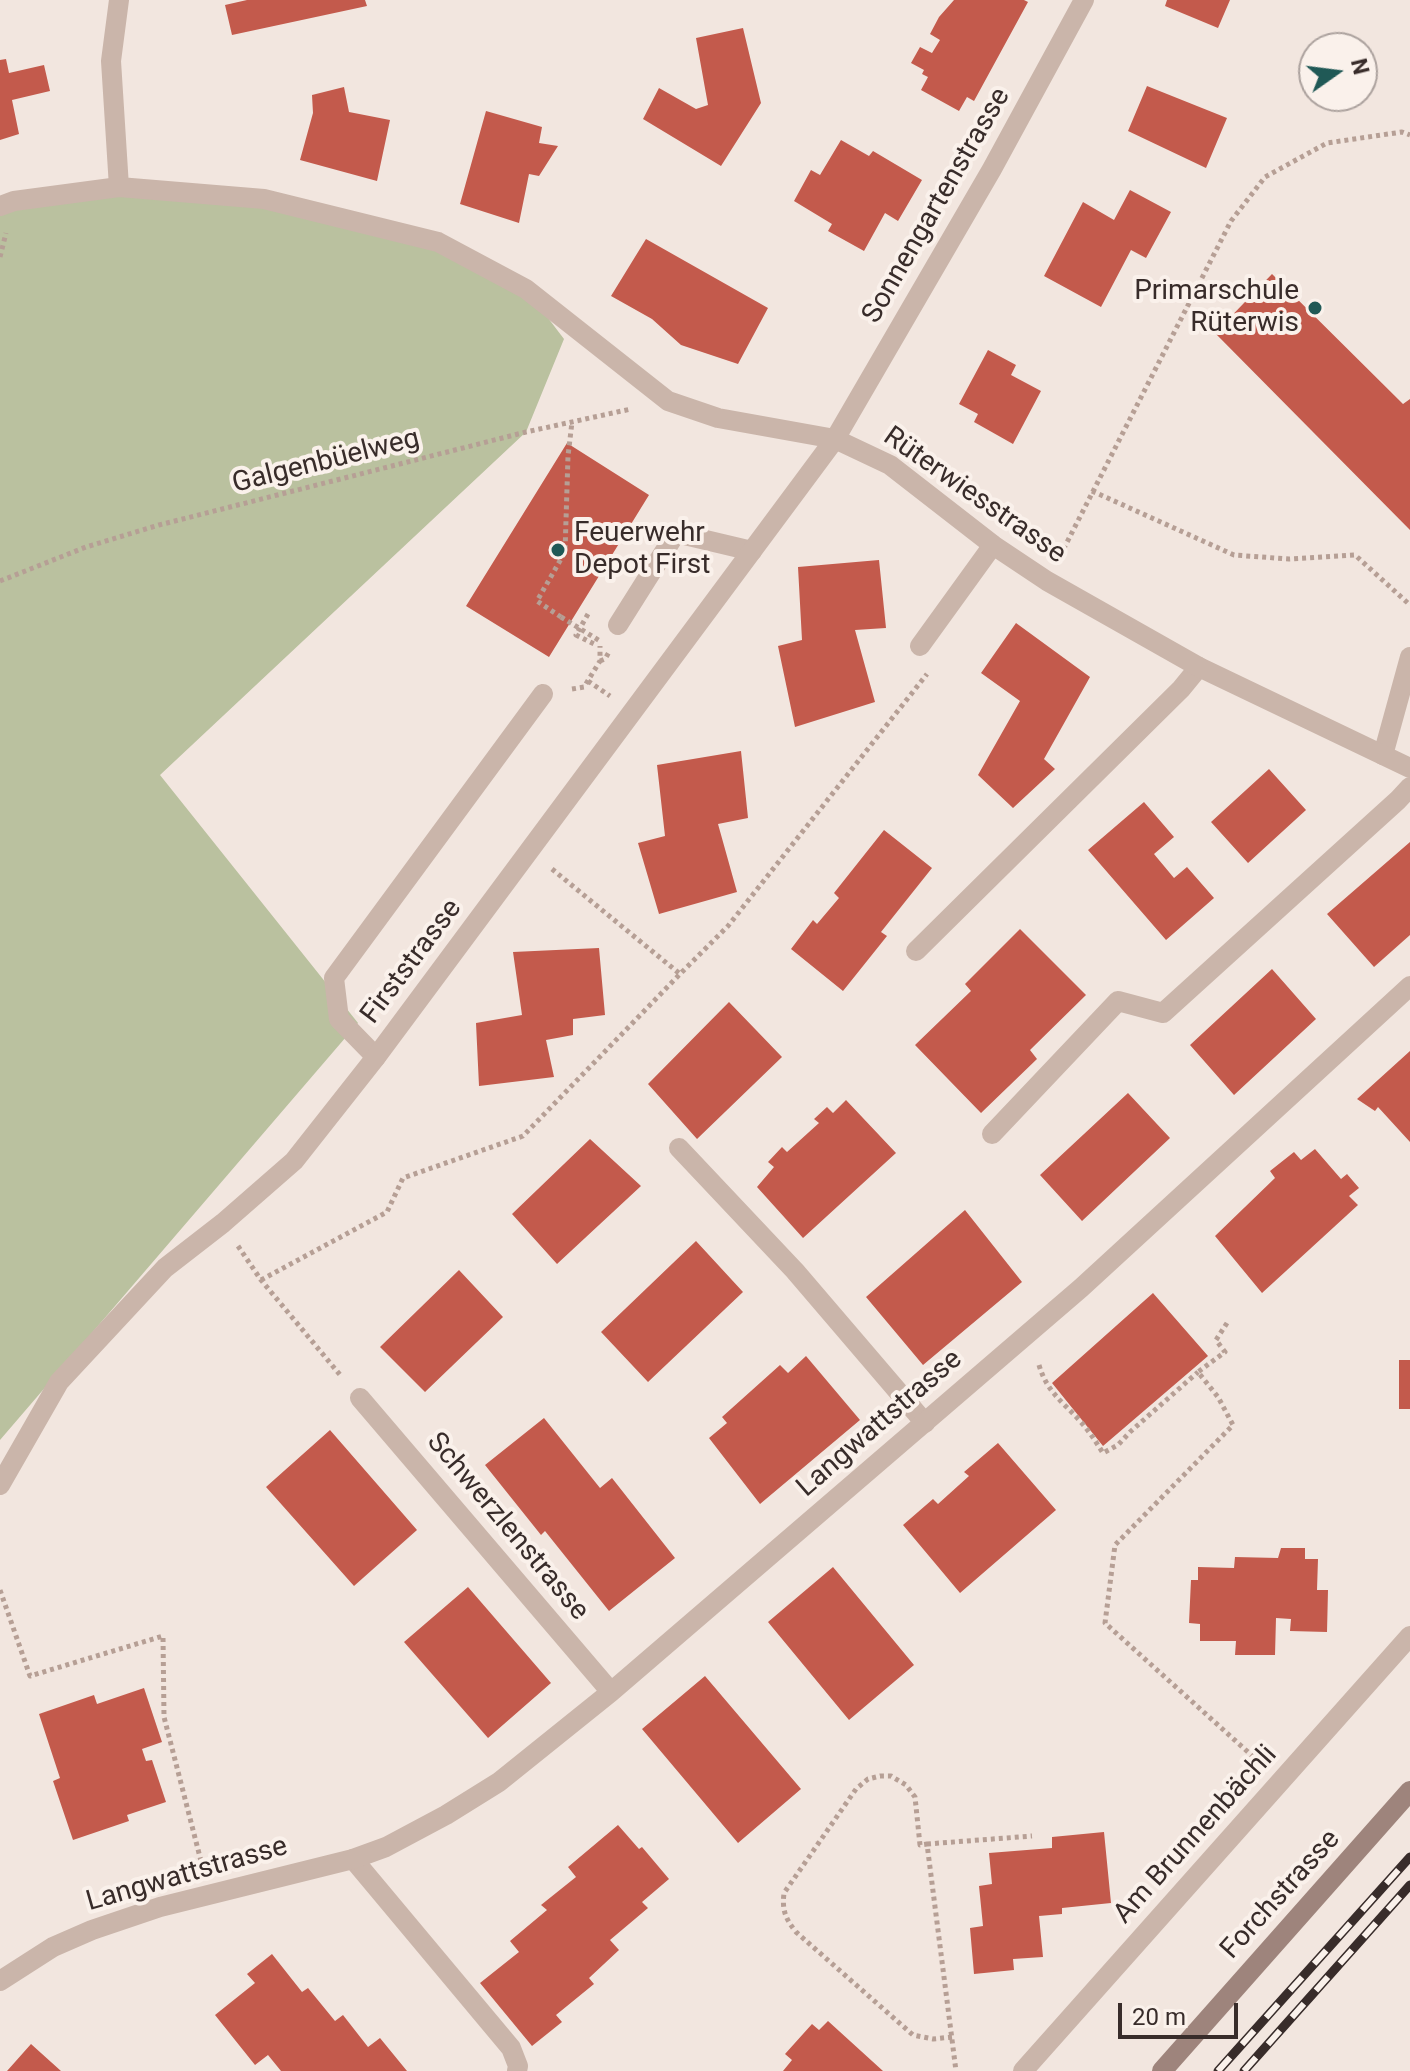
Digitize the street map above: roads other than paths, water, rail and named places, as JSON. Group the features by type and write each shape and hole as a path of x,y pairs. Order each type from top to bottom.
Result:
{"main road":[{"name":"Forchstrasse","path":"1162,2071 1410,1791"}],"street":[{"path":"119,0 111,61 119,187"},
{"name":"Sonnengartenstrasse","path":"835,439 992,169 1084,0"},
{"name":"Rüterwiesstrasse","path":"0,206 14,201 119,187 264,199 438,242 526,289 668,401 718,418 835,439 890,465 993,545 1047,581 1199,667 1410,768"},
{"name":"Firststrasse","path":"0,1485 59,1382 165,1268 294,1161 376,1057 835,439"},
{"path":"618,625 676,533 752,551"},
{"path":"920,646 993,545"},
{"path":"1383,755 1410,657"},
{"path":"916,951 1181,689 1199,667"},
{"path":"376,1057 339,1019 334,978 543,694"},
{"path":"992,1134 1118,1001 1163,1013 1410,787"},
{"name":"Langwattstrasse","path":"0,1981 53,1947 92,1930 160,1907 353,1859 386,1847 499,1782 611,1692 1081,1288 1410,986"},
{"path":"679,1148 795,1271 925,1423"},
{"name":"Schwerzlenstrasse","path":"360,1398 611,1692"},
{"name":"Am Brunnenbächli","path":"1023,2071 1410,1636"},
{"path":"353,1859 511,2048 517,2071"}],"railway":[{"path":"1218,2071 1410,1857"},
{"path":"1244,2071 1410,1885"}],"place":[{"name":"Primarschule Rüterwis","path":"1315,308"},
{"name":"Feuerwehr Depot First","path":"558,550"}]}
